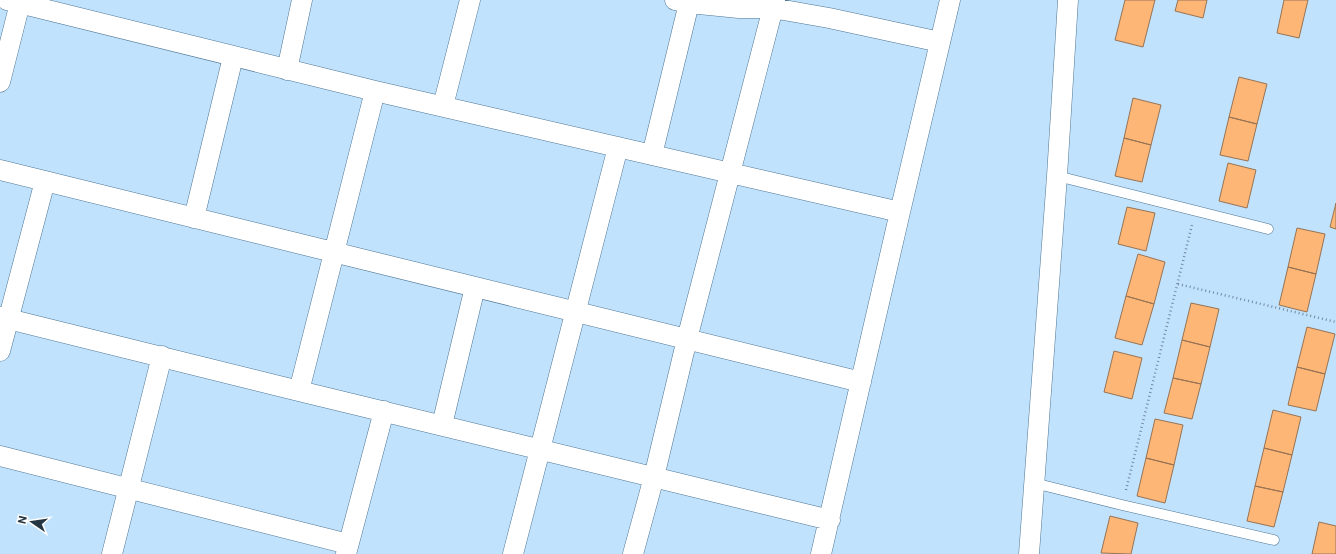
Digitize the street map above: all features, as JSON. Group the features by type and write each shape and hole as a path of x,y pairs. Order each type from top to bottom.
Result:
{"street":[{"path":"287,70 302,0"},
{"path":"443,106 470,0"},
{"path":"821,554 950,0"},
{"path":"1029,554 1057,176 1068,0"},
{"path":"0,82 13,2 56,6 233,57 900,212"},
{"path":"652,155 682,2 738,8 774,4 829,18 940,42"},
{"path":"633,554 654,477 687,339 774,4"},
{"path":"194,218 233,57"},
{"path":"299,391 375,91"},
{"path":"513,554 618,147"},
{"path":"0,170 861,382"},
{"path":"0,352 4,318 45,181"},
{"path":"442,425 475,287"},
{"path":"4,318 830,520"},
{"path":"112,554 162,356"},
{"path":"0,456 128,488 347,549 384,411"}],"lane":[{"path":"1057,176 1268,229"},
{"path":"1034,483 1274,540"}],"path":[{"path":"1122,505 1196,211"},
{"path":"1178,284 1336,322"}],"building":[{"path":"1125,0 1155,0 1143,47 1115,40"},
{"path":"1178,0 1207,0 1203,18 1175,11"},
{"path":"1284,0 1308,0 1299,38 1277,33"},
{"path":"1239,77 1267,84 1257,124 1229,117"},
{"path":"1133,98 1161,105 1151,145 1124,138"},
{"path":"1229,117 1257,124 1248,161 1220,155"},
{"path":"1124,138 1151,145 1142,182 1115,176"},
{"path":"1228,163 1256,170 1247,208 1219,201"},
{"path":"1336,203 1336,229 1330,227"},
{"path":"1127,207 1155,213 1146,251 1118,244"},
{"path":"1297,228 1325,234 1316,274 1288,267"},
{"path":"1138,254 1165,262 1154,304 1126,296"},
{"path":"1288,267 1316,274 1307,312 1279,305"},
{"path":"1126,296 1154,304 1142,345 1115,338"},
{"path":"1191,303 1219,309 1210,347 1182,340"},
{"path":"1307,327 1335,334 1325,374 1297,367"},
{"path":"1182,340 1210,347 1201,384 1173,378"},
{"path":"1114,351 1142,358 1132,399 1104,392"},
{"path":"1297,367 1325,374 1316,411 1288,405"},
{"path":"1173,378 1201,384 1192,419 1164,413"},
{"path":"1273,410 1301,417 1292,455 1264,448"},
{"path":"1155,419 1183,425 1174,465 1146,458"},
{"path":"1264,448 1292,455 1283,492 1255,486"},
{"path":"1146,458 1174,465 1165,503 1137,496"},
{"path":"1255,486 1283,492 1274,527 1247,521"},
{"path":"1110,516 1138,523 1131,554 1101,553"},
{"path":"1319,522 1336,526 1336,554 1312,554"}]}
